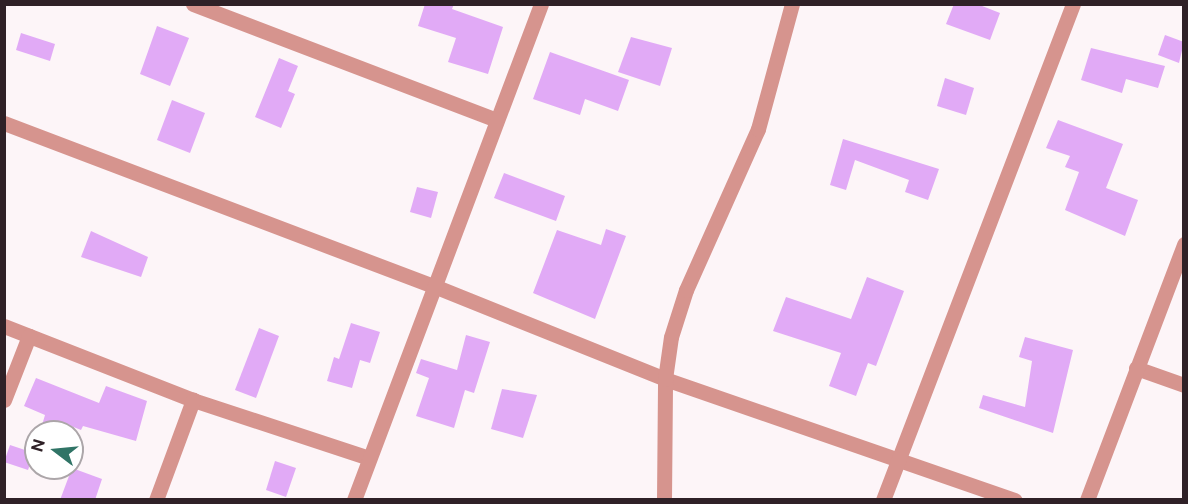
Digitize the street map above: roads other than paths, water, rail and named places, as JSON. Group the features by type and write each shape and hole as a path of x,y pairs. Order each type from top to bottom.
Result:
{"street":[{"path":"193,4 496,120"},
{"path":"354,500 541,4"},
{"path":"664,500 665,379 671,337 686,290 758,129 792,4"},
{"path":"883,500 1073,4"},
{"path":"4,123 434,286 665,379 899,457 1015,500"},
{"path":"1087,500 1184,244"},
{"path":"4,327 194,400 369,458"},
{"path":"4,400 29,336"},
{"path":"1136,368 1184,385"},
{"path":"156,500 194,400"}]}
